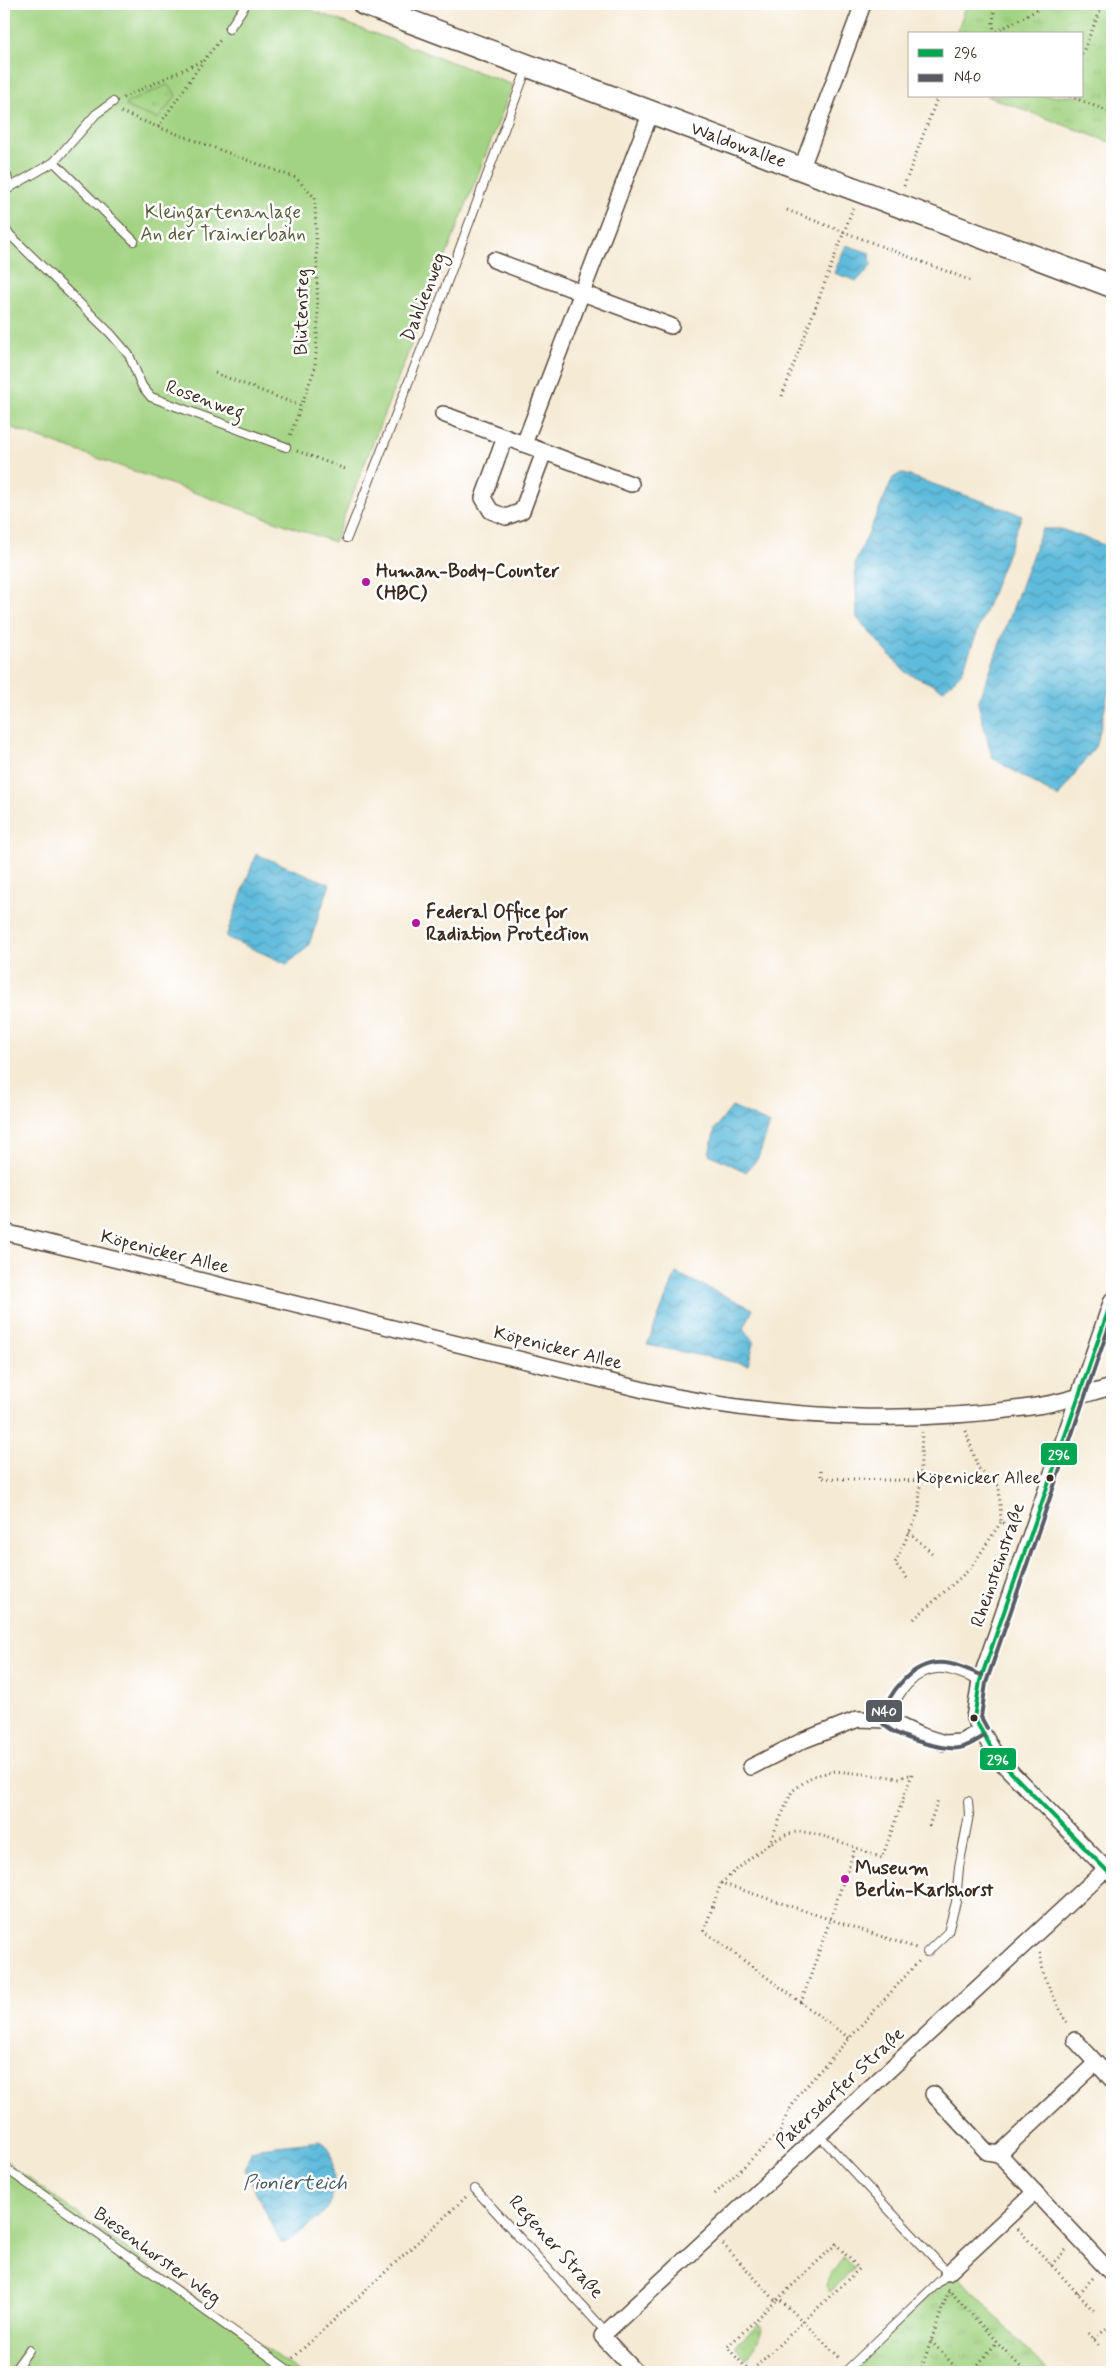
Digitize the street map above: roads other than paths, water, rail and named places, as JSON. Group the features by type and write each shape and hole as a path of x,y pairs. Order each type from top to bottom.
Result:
{"street":[{"name":"Waldowallee","path":"364,4 802,167 1112,286"},
{"path":"802,167 864,4"},
{"path":"524,444 651,112"},
{"path":"494,260 672,326"},
{"path":"443,414 632,484"},
{"path":"506,437 483,498 491,511 506,517 522,511 544,452"},
{"name":"Köpenicker Allee","path":"4,1232 711,1404 799,1412 922,1417 1043,1405 1112,1387"},
{"name":"Rheinsteinstraße","path":"1109,1872 998,1759 974,1718 980,1680 1112,1300"},
{"path":"751,1767 804,1740 858,1719 887,1720 918,1735 944,1743 960,1742 981,1731"},
{"name":"Patersdorfer Straße","path":"604,2334 819,2135 1109,1872"},
{"path":"1074,2040 1112,2080"},
{"path":"999,2154 1096,2063"},
{"path":"933,2094 987,2152 999,2154 1109,2270"},
{"path":"945,2277 1035,2192"},
{"name":"Regener Straße","path":"604,2334 636,2372"}],"lane":[{"path":"229,29 246,4"},
{"name":"Dahlienweg","path":"348,538 433,320 528,66"},
{"path":"7,190 54,162 96,114 113,102"},
{"path":"54,162 134,241"},
{"path":"4,173 7,176 7,190"},
{"name":"Rosenweg","path":"4,228 111,334 129,356 142,386 152,397 286,447"},
{"path":"887,1720 892,1704 922,1672 942,1669 980,1680"},
{"path":"927,1952 948,1932 956,1902 959,1867 968,1815 968,1801"},
{"path":"819,2135 945,2277 847,2370"},
{"name":"Biesenhorster Weg","path":"4,2167 291,2372"},
{"name":"Regener Straße","path":"476,2189 604,2334"},
{"path":"13,2372 29,2350"}],"water":[{"path":"846,245 870,253 871,266 857,281 834,273"},
{"path":"901,473 1022,515 962,672 944,690 905,672 857,618 855,563 893,478"},
{"path":"1042,529 1061,529 1112,548 1112,675 1097,744 1058,797 992,758 978,703"},
{"path":"256,854 330,884 308,947 287,964 226,937"},
{"path":"732,1107 770,1124 758,1158 746,1172 709,1154 715,1129"},
{"path":"676,1273 753,1309 744,1328 754,1343 748,1365 647,1345"},
{"name":"Pionierteich","path":"320,2141 331,2152 332,2159 334,2182 329,2205 316,2220 285,2243 281,2243 245,2170 251,2152 260,2148"}],"place":[{"name":"Human-Body-Counter (HBC)","path":"366,582"},
{"name":"Federal Office for Radiation Protection","path":"416,923"},
{"name":"Köpenicker Allee","path":"1050,1478"},
{"name":"Museum Berlin-Karlshorst","path":"845,1879"}],"park label":[{"name":"Kleingartenanlage An der Trainierbahn","path":"223,223"}]}
